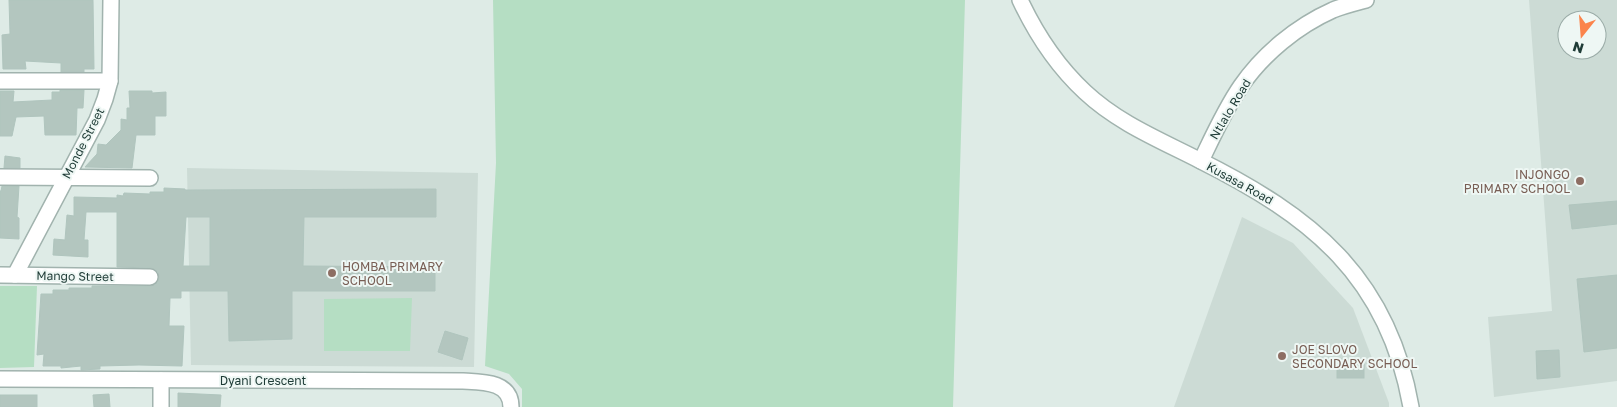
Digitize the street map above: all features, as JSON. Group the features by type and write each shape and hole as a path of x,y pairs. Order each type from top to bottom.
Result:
{"street":[{"name":"Monde Street","path":"7,275 65,178 105,99 110,81 111,0"},
{"name":"Kusasa Road","path":"1020,0 1038,33 1060,65 1085,92 1140,131 1201,161 1273,201 1301,220 1339,255 1364,286 1388,328 1400,360 1410,407"},
{"name":"Ntlalo Road","path":"1201,161 1241,87 1259,63 1304,26 1333,10 1366,0"},
{"path":"0,81 110,81"},
{"path":"0,177 150,178"},
{"name":"Mango Street","path":"7,275 150,277"},
{"name":"Dyani Crescent","path":"0,379 454,380 490,382 503,389 511,401 511,407"},
{"path":"161,380 161,407"}],"shaded area":[{"name":"INJONGO PRIMARY SCHOOL","path":"1529,0 1617,0 1617,381 1494,397 1488,317 1552,311"},
{"name":"HOMBA PRIMARY SCHOOL","path":"187,168 478,173 474,367 191,365"},
{"name":"JOE SLOVO SECONDARY SCHOOL","path":"1242,217 1293,243 1353,308 1389,407 1174,407"}],"green space":[{"path":"493,0 965,0 953,407 522,407 522,389 509,374 485,366 496,163"},
{"path":"0,286 37,286 34,367 0,368"},
{"path":"412,298 410,351 324,351 324,299"}],"building":[{"path":"9,0 93,0 94,69 84,69 84,72 61,72 61,63 25,61 26,69 3,69 2,35 10,34"},
{"path":"60,90 84,90 83,108 77,108 76,135 45,135 44,116 16,117 12,136 0,136 0,91 14,91 13,102 52,100 52,92 60,92"},
{"path":"129,91 166,92 166,116 155,116 155,135 136,135 132,168 85,167 97,154 98,144 106,145 121,130 121,119 127,120 127,108 130,108"},
{"path":"5,156 20,158 20,168 4,168"},
{"path":"2,186 19,186 17,217 19,218 19,239 0,238 0,191"},
{"path":"164,188 185,190 436,189 436,217 304,217 303,266 435,267 435,291 292,291 292,339 229,341 228,291 181,291 181,298 170,298 169,326 184,326 182,366 100,366 100,369 81,370 81,366 61,368 61,366 43,366 44,354 37,355 41,294 53,294 53,290 92,288 92,286 150,286 155,285 159,278 158,272 151,268 117,267 117,212 86,212 84,240 88,240 88,257 53,255 54,239 65,240 67,215 74,216 74,197 117,198 117,195 123,196 124,193 150,194 150,192 164,192","holes":["186,217 210,217 210,266 183,266"]},
{"path":"1617,201 1617,224 1572,229 1569,205"},
{"path":"1617,275 1617,348 1584,352 1577,279"},
{"path":"445,331 468,338 462,360 438,352"},
{"path":"1559,350 1560,377 1537,379 1536,351"},
{"path":"1337,359 1364,359 1364,378 1337,378"},
{"path":"178,393 221,395 220,407 178,407"},
{"path":"109,394 110,407 94,407 93,395"},
{"path":"0,395 37,395 37,407 0,407"}],"place":[{"name":"INJONGO PRIMARY SCHOOL","path":"1580,181"},
{"name":"HOMBA PRIMARY SCHOOL","path":"332,273"},
{"name":"JOE SLOVO SECONDARY SCHOOL","path":"1282,356"}]}
